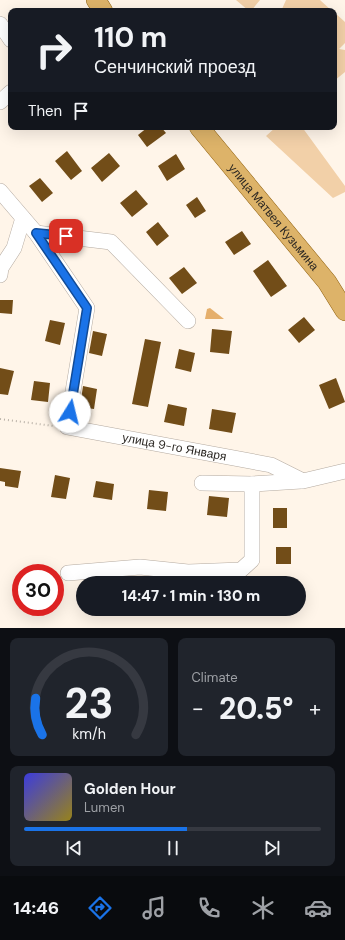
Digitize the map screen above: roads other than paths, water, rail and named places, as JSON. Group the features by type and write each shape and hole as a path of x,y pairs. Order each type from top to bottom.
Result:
{"main road":[{"name":"улица Матвея Кузьмина","path":"201,130 327,282 345,311"}],"street":[{"path":"0,24 8,36"},
{"path":"0,102 8,95"},
{"path":"0,191 36,233 111,242 188,321"},
{"path":"0,276 1,268 14,248 23,218"},
{"name":"улица 9-го Января","path":"36,233 87,308 67,427 271,465 303,481"},
{"path":"202,483 252,484 303,481 345,471"},
{"path":"68,573 140,567 188,572 241,570 252,560 252,484"}]}
